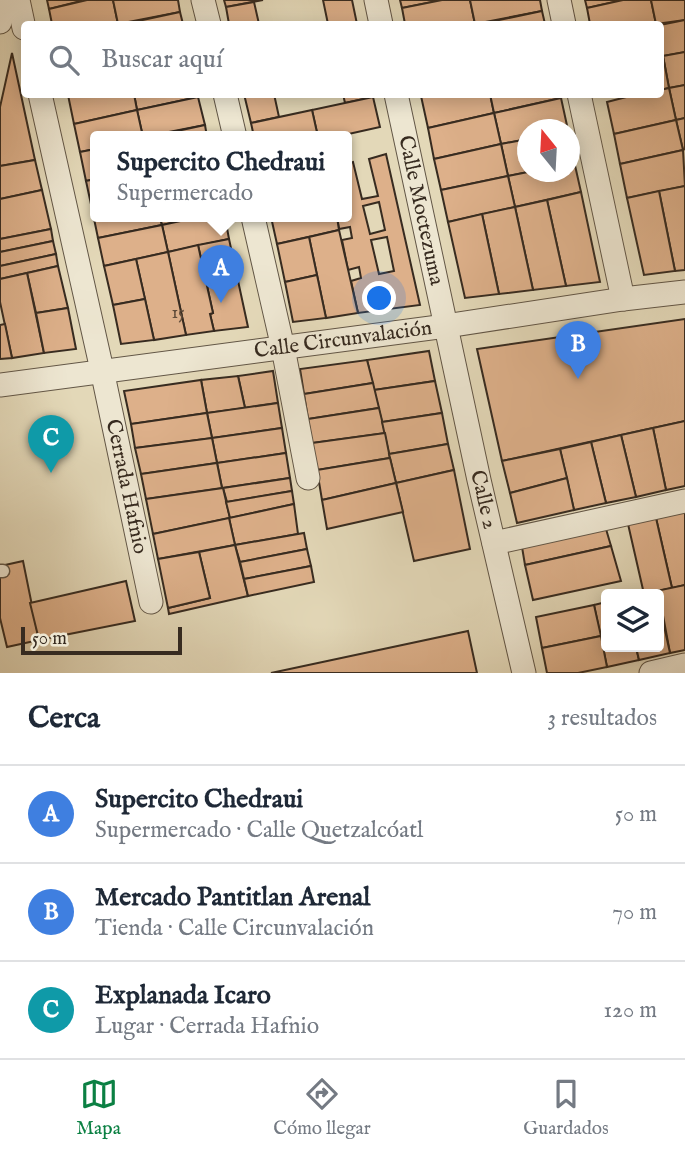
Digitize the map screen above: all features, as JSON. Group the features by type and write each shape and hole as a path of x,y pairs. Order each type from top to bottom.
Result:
{"street":[{"path":"0,22 4,0"},
{"path":"18,0 22,21"},
{"path":"203,0 208,21"},
{"path":"376,0 380,21"},
{"path":"559,0 563,21"},
{"name":"Cerrada Hafnio","path":"41,98 151,603"},
{"path":"226,98 234,131"},
{"name":"Calle Moctezuma","path":"397,98 446,327"},
{"path":"580,98 623,299"},
{"path":"254,222 309,478"},
{"name":"Calle Circunvalación","path":"0,385 446,327 685,292"},
{"name":"Calle 2","path":"446,327 524,673"},
{"path":"494,543 685,500"},
{"path":"651,673 685,665"}],"building":[{"path":"47,0 81,0 81,1 49,9"},
{"path":"87,0 113,0 117,21 51,21 49,9"},
{"path":"113,0 178,0 180,12 134,21 117,21"},
{"path":"224,0 263,0 226,7"},
{"path":"323,0 352,0 356,21 327,21"},
{"path":"400,0 442,0 402,8"},
{"path":"442,0 470,0 474,21 404,21 402,8"},
{"path":"470,0 540,0 542,11 490,21 474,21"},
{"path":"585,0 623,0 587,8"},
{"path":"623,0 651,0 655,21 589,21 587,8"},
{"path":"651,0 685,0 685,20 664,23 655,21"},
{"path":"254,2 258,21 228,21 226,7"},
{"path":"542,11 544,21 494,21"},
{"path":"180,12 182,21 138,21"},
{"path":"685,20 685,52 664,56 664,24"},
{"path":"685,52 685,85 669,88 664,56"},
{"path":"12,53 35,160 0,166 0,107"},
{"path":"664,61 669,88 664,89"},
{"path":"685,85 685,118 676,120 669,88"},
{"path":"669,88 676,120 614,134 607,102 622,98 664,98 664,89"},
{"path":"69,98 135,98 137,110 74,124"},
{"path":"135,98 193,98 137,110"},
{"path":"198,98 205,125 174,131 142,131 137,110"},
{"path":"245,98 275,98 279,117 251,123"},
{"path":"344,98 368,98 345,103"},
{"path":"373,98 380,127 352,133 352,131 317,131 312,110"},
{"path":"421,98 491,98 494,113 428,128"},
{"path":"491,98 561,98 494,113"},
{"path":"561,98 566,119 517,119 517,141 501,144 494,113"},
{"path":"137,110 142,131 90,131 90,150 80,152 74,124"},
{"path":"312,110 317,131 253,131 251,123"},
{"path":"494,113 501,144 434,159 428,128"},
{"path":"685,118 685,149 683,150 676,120"},
{"path":"676,120 683,150 620,164 614,134"},
{"path":"205,125 206,131 177,131"},
{"path":"517,141 517,174 508,176 501,144"},
{"path":"501,144 508,176 441,190 434,159"},
{"path":"90,150 90,180 86,181 80,152"},
{"path":"683,150 685,186 627,198 620,164"},
{"path":"386,154 420,305 358,313 351,281 361,278 359,267 348,270 342,240 352,238 350,227 339,229 338,222 352,222 352,162 362,199 378,196 369,159","holes":["379,202 385,230 370,234 363,206","387,237 394,271 379,274 371,240"]},
{"path":"35,160 42,190 0,199 0,166"},
{"path":"517,174 517,182 579,182 581,192 515,207 508,176"},
{"path":"508,176 515,207 448,222 441,190"},
{"path":"90,180 90,200 86,181"},
{"path":"685,186 685,270 675,271 659,191"},
{"path":"42,190 51,229 0,239 0,199"},
{"path":"659,191 675,271 644,275 627,198"},
{"path":"581,192 600,282 566,286 547,200"},
{"path":"547,200 566,286 533,290 515,207"},
{"path":"515,207 533,290 499,294 482,214"},
{"path":"482,214 499,294 465,298 448,222"},
{"path":"95,222 161,222 162,225 98,238"},
{"path":"176,222 226,222 229,239 168,252 162,225"},
{"path":"272,222 338,222 339,230 277,244"},
{"path":"162,225 168,252 104,266 98,238"},
{"path":"51,229 53,241 0,252 0,239"},
{"path":"339,230 358,313 326,318 309,237"},
{"path":"309,237 317,275 285,282 277,244"},
{"path":"229,239 248,327 214,331 210,314 213,313 198,245"},
{"path":"53,241 56,254 0,266 0,252"},
{"path":"198,245 213,313 210,314 214,331 186,335 168,252"},
{"path":"168,252 186,335 154,340 136,259"},
{"path":"56,254 58,266 0,279 0,266"},
{"path":"136,259 145,299 113,305 104,266"},
{"path":"58,266 68,308 36,313 27,273"},
{"path":"27,273 44,353 12,358 0,302 0,279"},
{"path":"317,275 326,318 293,322 285,282"},
{"path":"145,299 154,340 121,344 113,305"},
{"path":"68,308 76,349 44,353 36,313"},
{"path":"685,319 685,421 502,461 477,349"},
{"path":"5,324 12,358 0,359 0,325"},
{"path":"429,351 435,381 374,390 367,360"},
{"path":"367,360 373,383 304,394 300,369"},
{"path":"273,371 278,403 245,408 238,376"},
{"path":"238,376 245,408 207,413 201,380"},
{"path":"201,380 207,413 131,424 124,391"},
{"path":"435,381 442,413 382,422 374,390"},
{"path":"373,383 379,408 308,419 304,394"},
{"path":"278,403 282,428 212,438 207,413"},
{"path":"379,408 385,433 312,443 308,419"},
{"path":"207,413 212,438 135,448 131,424"},
{"path":"442,413 448,444 389,454 382,422"},
{"path":"685,421 685,486 666,490 653,428"},
{"path":"282,428 286,453 217,463 212,438"},
{"path":"653,428 666,490 636,497 621,435"},
{"path":"385,433 390,458 317,470 312,443"},
{"path":"621,435 636,497 606,503 591,442"},
{"path":"212,438 217,463 141,474 135,448"},
{"path":"591,442 606,503 574,510 560,449"},
{"path":"448,444 454,470 396,483 389,454"},
{"path":"560,449 567,478 510,493 502,461"},
{"path":"286,453 290,478 222,488 217,463"},
{"path":"390,458 396,483 322,500 317,470"},
{"path":"217,463 222,488 146,499 141,474"},
{"path":"454,470 470,549 414,561 396,483"},
{"path":"290,478 292,491 227,502 223,488"},
{"path":"567,478 574,510 517,523 510,493"},
{"path":"396,483 403,512 327,529 322,500"},
{"path":"223,488 230,518 153,534 146,499"},
{"path":"292,491 294,504 230,518 226,502"},
{"path":"294,504 298,534 235,545 229,518"},
{"path":"685,511 685,585 672,588 656,518"},
{"path":"229,518 235,545 158,559 153,534"},
{"path":"656,518 672,588 643,589 628,524"},
{"path":"606,529 611,546 525,565 522,547"},
{"path":"304,533 307,549 240,562 235,545"},
{"path":"235,545 248,596 169,614 168,608 210,598 199,552"},
{"path":"611,546 621,581 533,600 525,565"},
{"path":"307,549 311,566 244,579 240,562"},
{"path":"199,552 210,598 168,608 158,559"},
{"path":"23,561 39,640 7,647 0,618 0,575 8,574 5,565"},
{"path":"311,566 314,582 248,596 244,579"},
{"path":"126,581 135,621 39,640 30,603"},
{"path":"685,585 685,650 670,653 664,621 664,589"},
{"path":"601,603 601,638 594,605"},
{"path":"594,605 601,636 542,648 536,617"},
{"path":"664,626 670,653 639,660 637,652 664,652"},
{"path":"468,631 477,673 271,673"},
{"path":"601,636 601,652 604,652 607,667 578,673 547,673 542,648"},
{"path":"604,652 637,652 639,660 607,667"}],"place":[{"name":"Supercito Chedraui","path":"221,303"},
{"name":"Mercado Pantitlan Arenal","path":"578,379"},
{"name":"Explanada Icaro","path":"51,473"}]}
